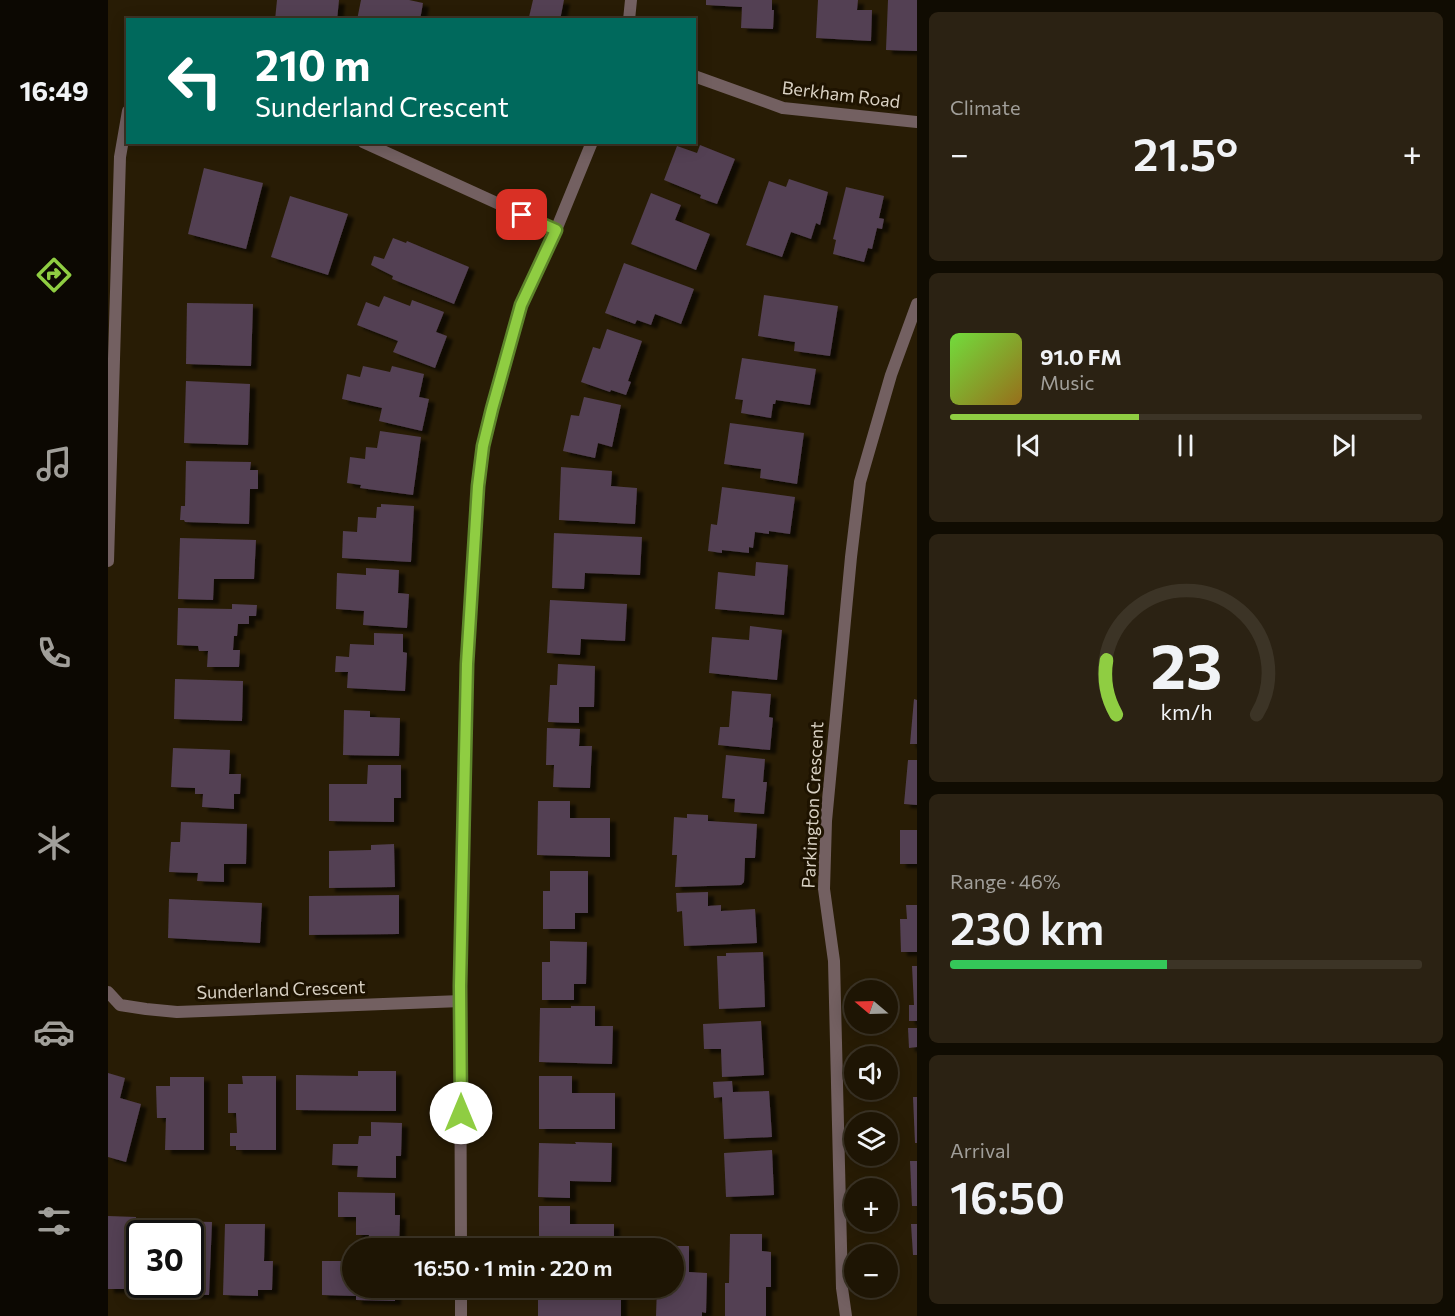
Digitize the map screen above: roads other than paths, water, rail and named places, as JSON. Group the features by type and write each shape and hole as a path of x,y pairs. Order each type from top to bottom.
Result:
{"street":[{"path":"629,18 631,0"},
{"name":"Berkham Road","path":"696,77 783,108 875,120 916,122"},
{"path":"108,561 120,157 126,122"},
{"path":"367,144 556,230"},
{"path":"461,1238 461,1000 467,654 478,486 483,446 521,305 556,230 591,144"},
{"name":"Parkington Crescent","path":"846,1316 842,1288 834,961 824,889 826,822 860,483 891,375 916,304"},
{"name":"Sunderland Crescent","path":"108,992 120,1005 177,1012 461,1000"},
{"path":"461,1298 461,1316"}]}
